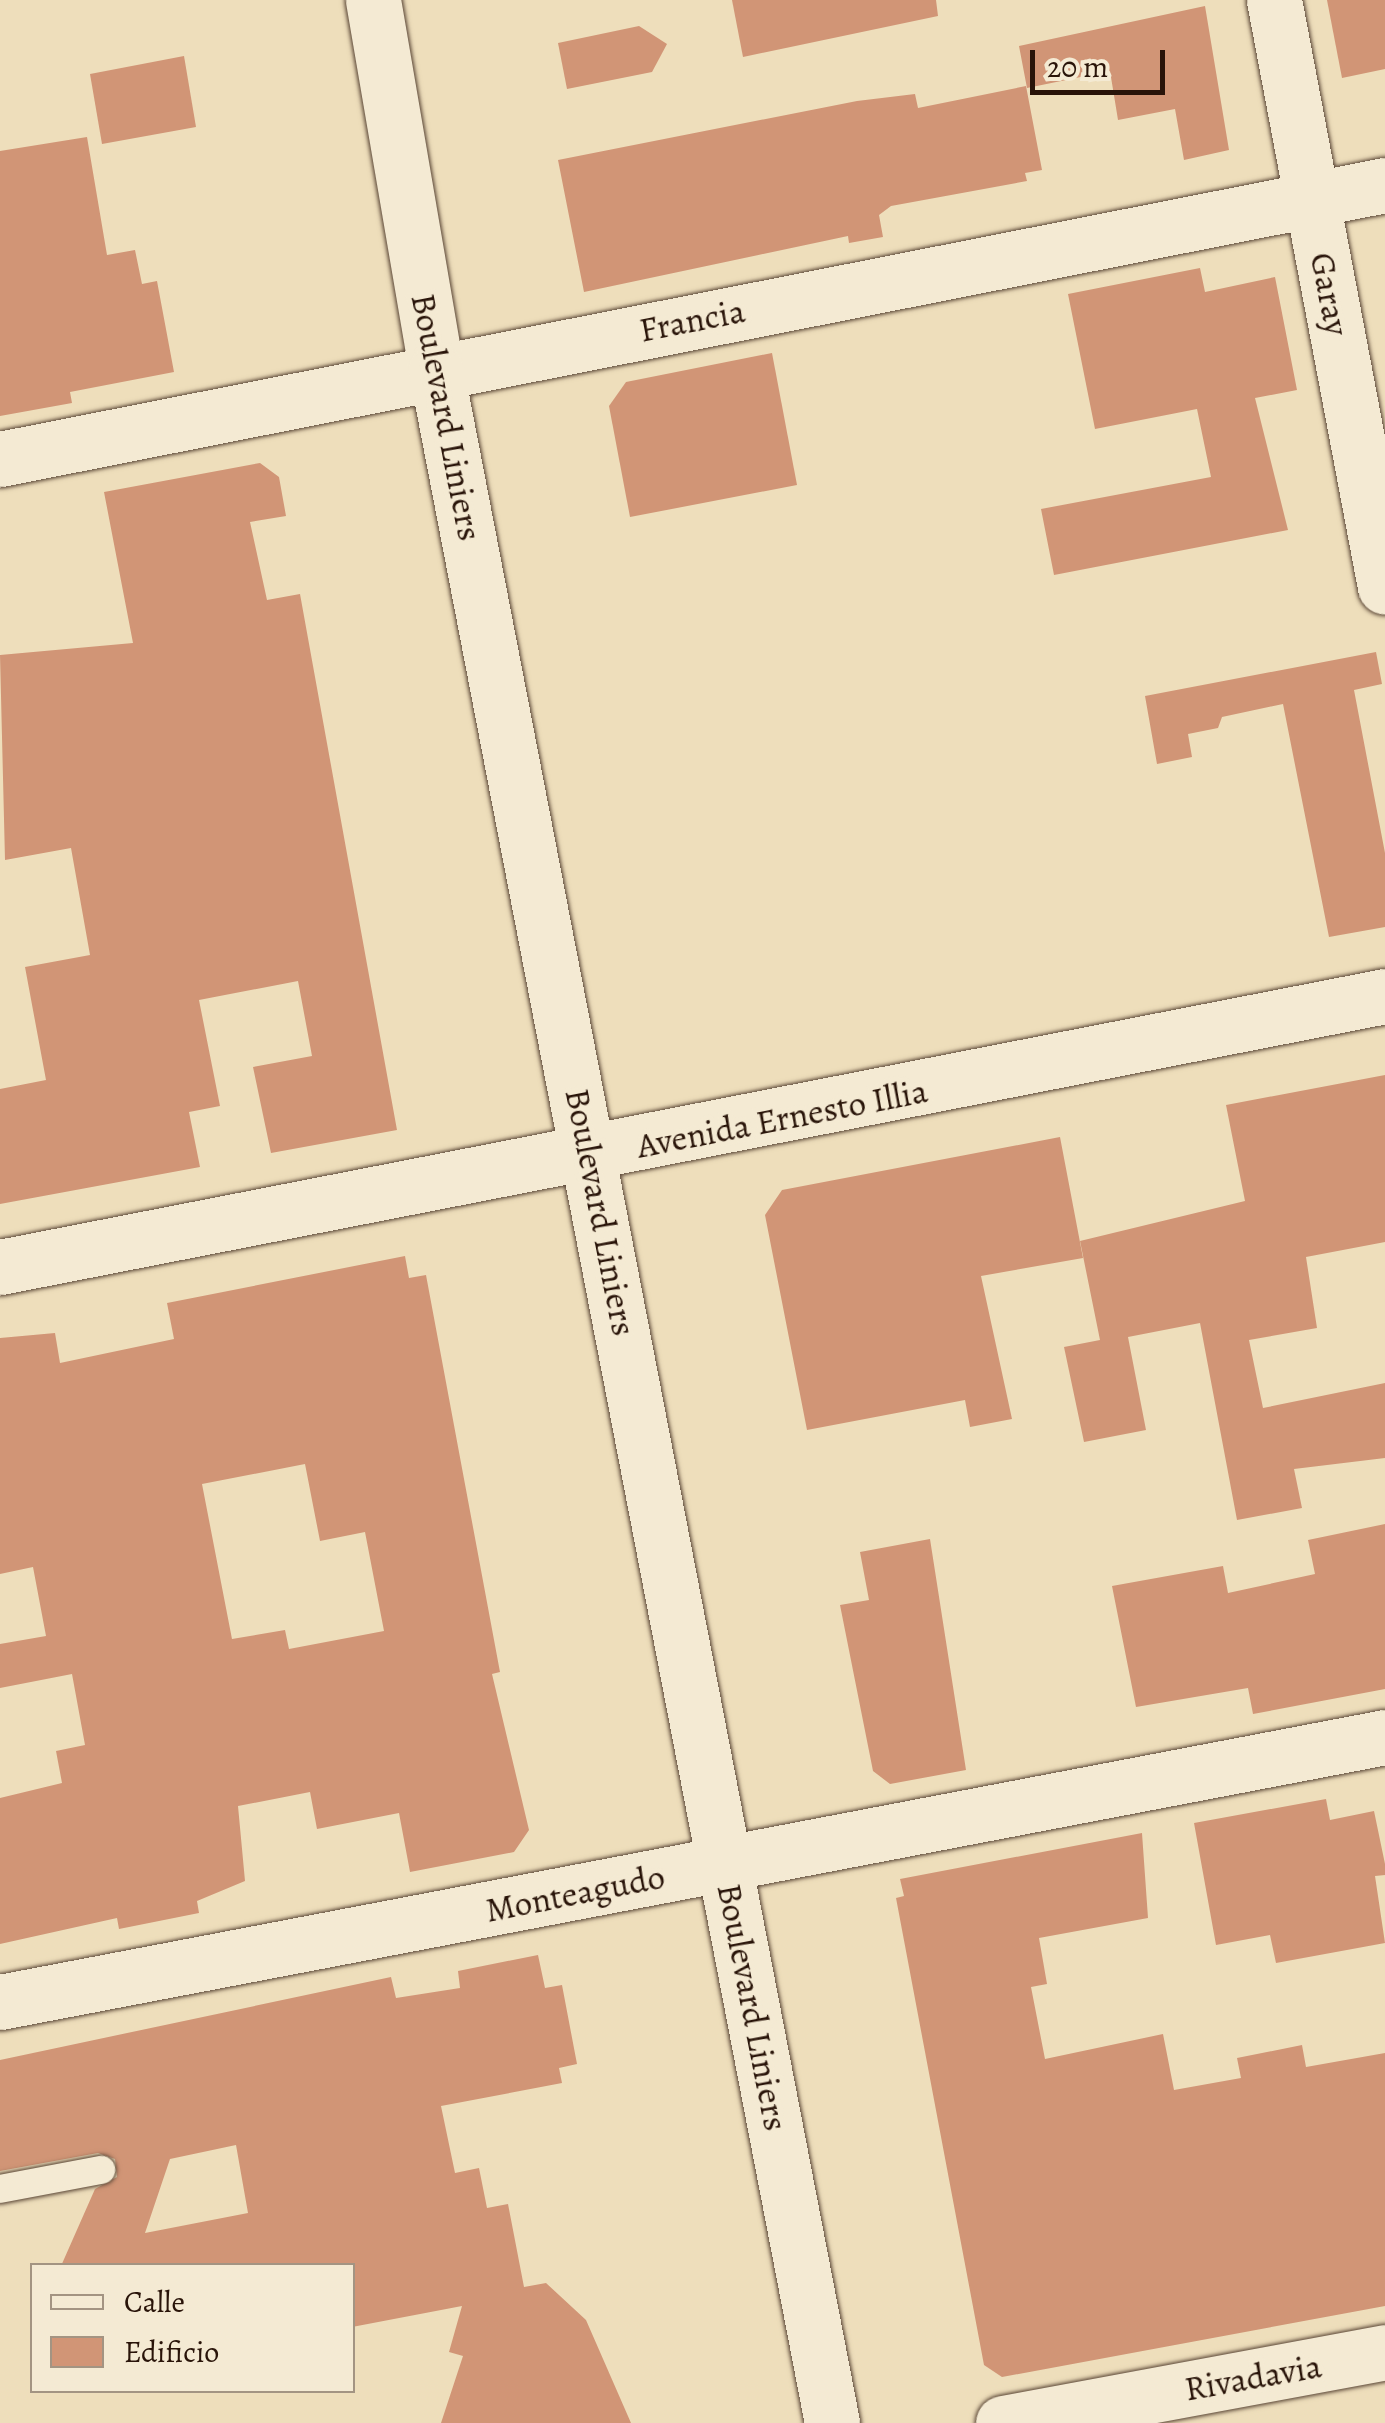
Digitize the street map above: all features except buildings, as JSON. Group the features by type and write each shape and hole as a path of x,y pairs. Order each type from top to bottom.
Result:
{"main road":[{"name":"Boulevard Liniers","path":"374,0 436,370 591,1157 832,2423"},
{"name":"Garay","path":"1274,0 1385,588"},
{"name":"Francia","path":"0,459 1385,185"},
{"name":"Avenida Ernesto Illia","path":"0,1267 591,1157 1385,996"},
{"name":"Monteagudo","path":"0,2002 1385,1738"},
{"name":"Rivadavia","path":"1003,2423 1385,2352"}],"lane":[{"path":"0,2189 101,2170"}]}
